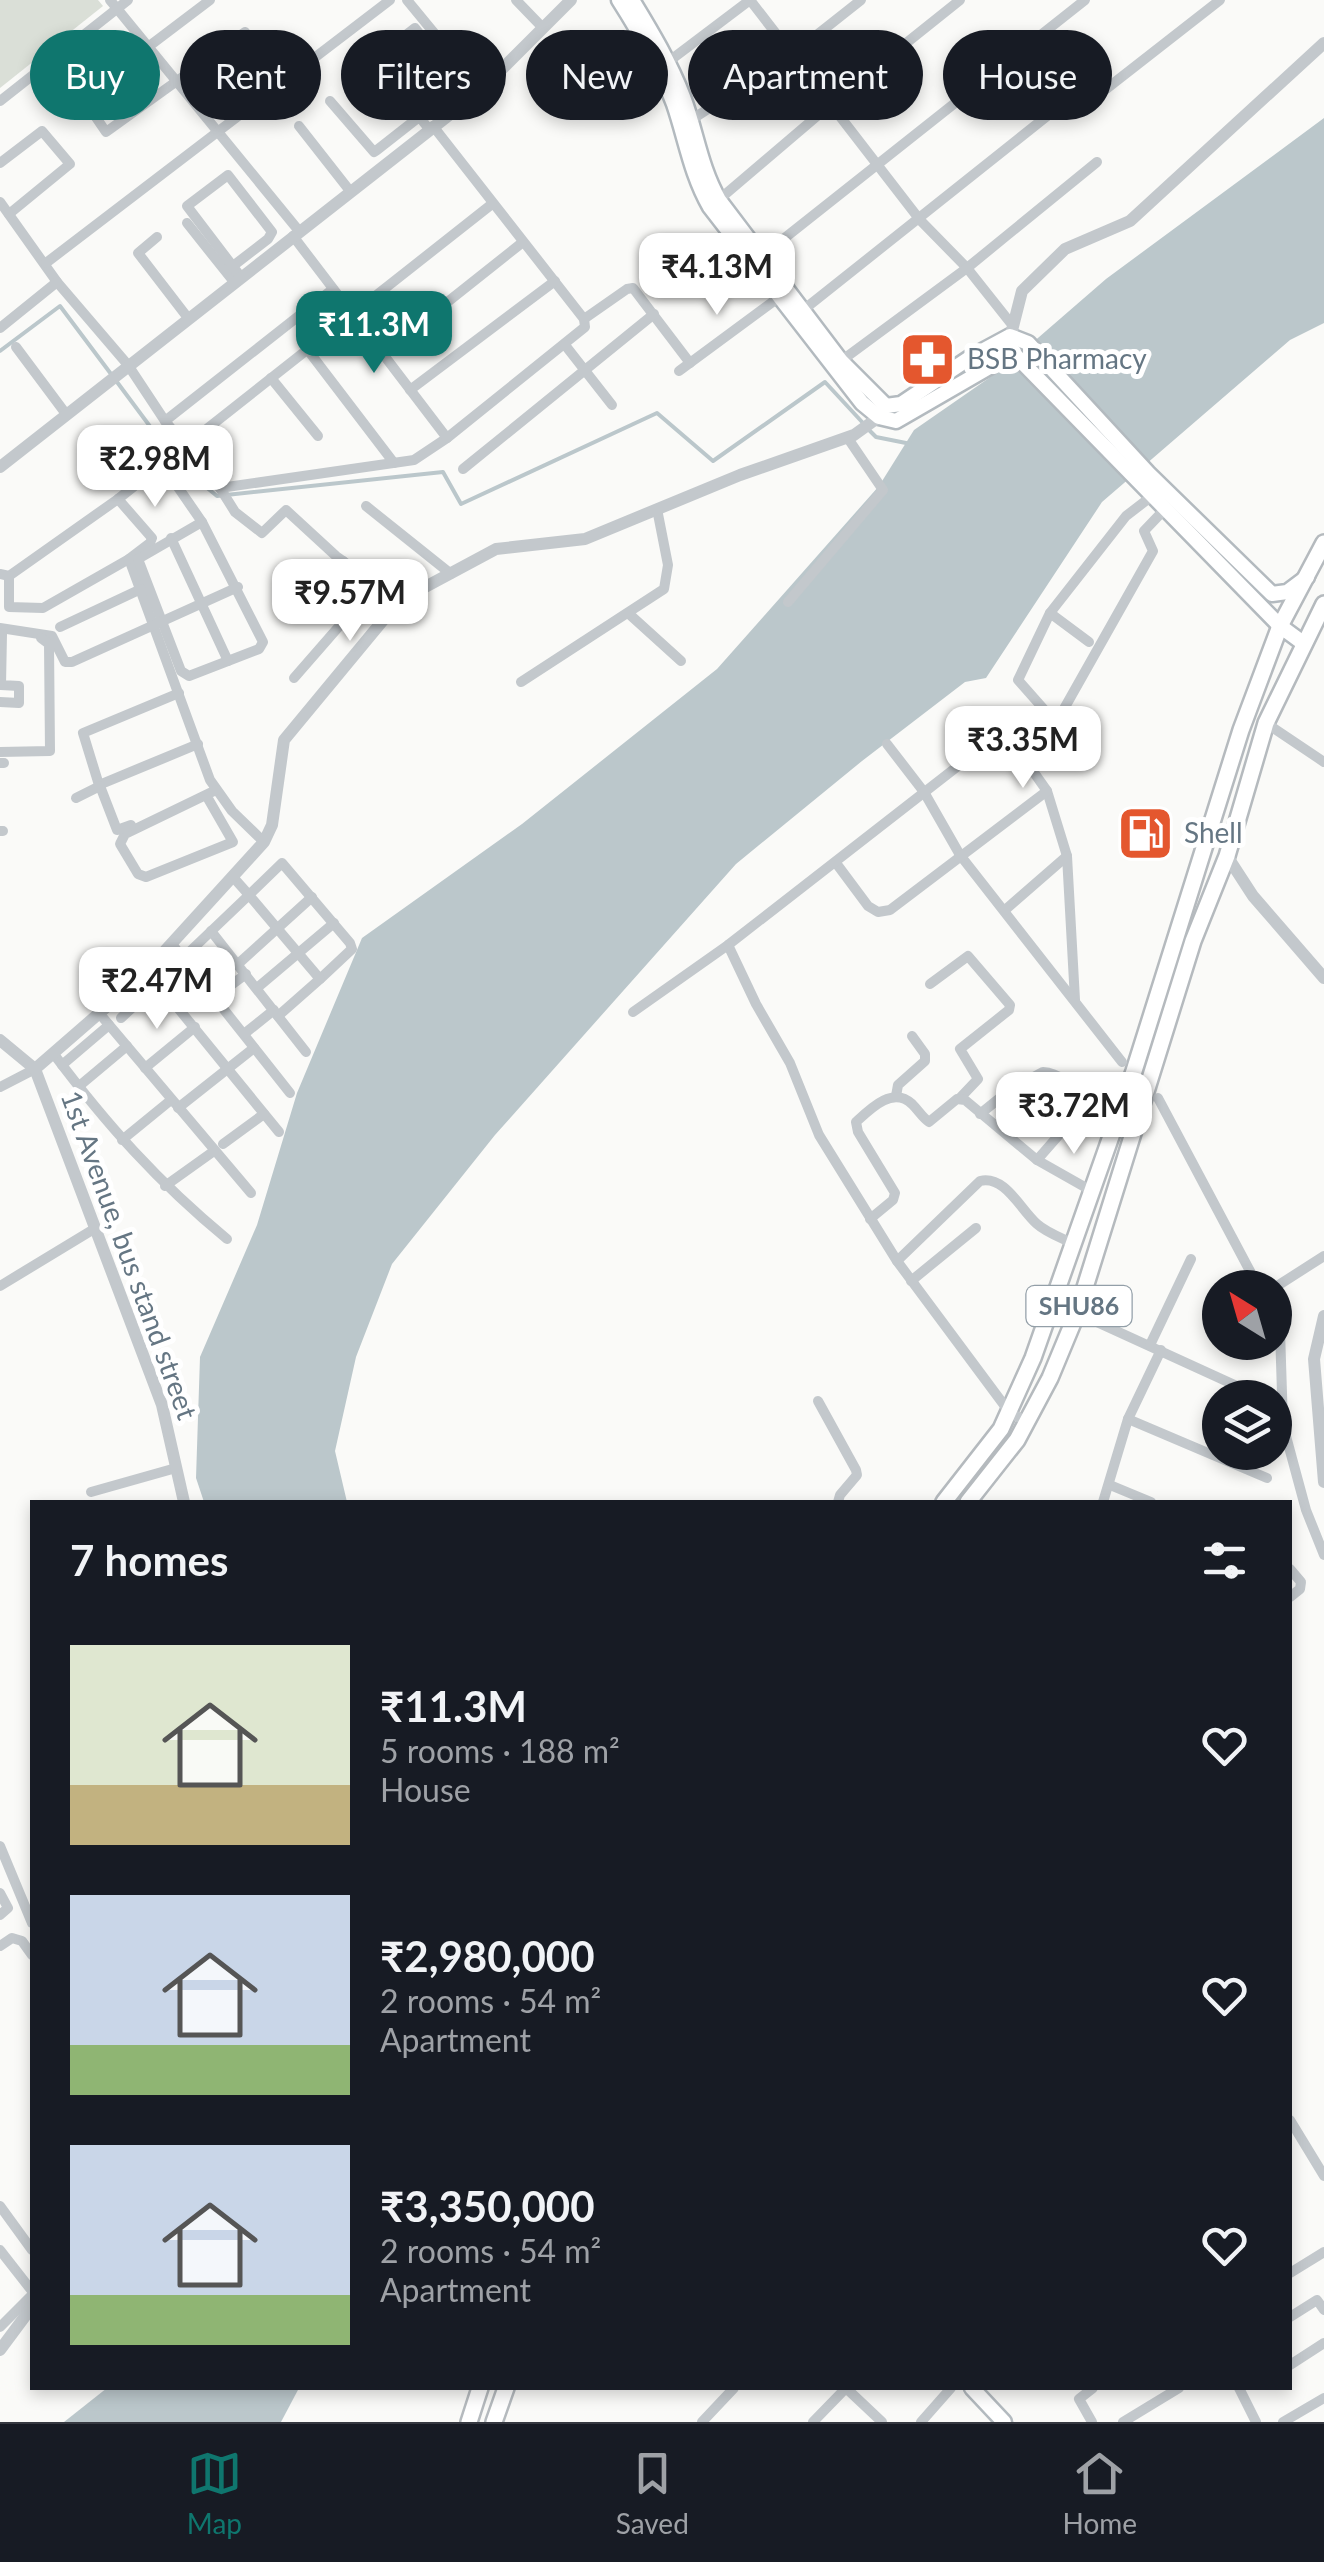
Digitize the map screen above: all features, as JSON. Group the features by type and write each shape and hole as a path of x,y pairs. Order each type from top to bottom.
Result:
{"main road":[{"path":"619,0 672,98 696,182 762,256 878,416"},
{"path":"637,2 651,30"},
{"path":"668,62 688,112"},
{"path":"691,120 714,203 778,298 862,404 878,416 896,421 1010,357 1272,594 1286,592 1307,577"},
{"path":"878,416 1012,331 1028,343 1142,478 1152,496 1280,626 1303,644"},
{"name":"SHU86","path":"946,1500 981,1459 1010,1414 1134,1070 1241,730 1280,626 1324,544"},
{"path":"1293,603 1321,610"},
{"name":"SHU86","path":"970,1500 993,1474 1028,1422 1077,1313 1193,941 1227,856 1266,724 1321,610"},
{"path":"469,2422 479,2390"},
{"path":"494,2422 505,2390"},
{"path":"974,2390 1004,2422"}],"street":[{"path":"0,101 114,4 128,0"},
{"path":"160,39 210,0"},
{"path":"46,263 390,0"},
{"path":"406,0 431,30"},
{"path":"516,0 543,28"},
{"path":"506,65 572,0"},
{"path":"710,30 750,0 775,30"},
{"path":"823,30 861,0"},
{"path":"923,30 960,0"},
{"path":"762,256 1086,0"},
{"path":"802,311 1072,97 1101,93 1220,0"},
{"path":"114,4 135,30"},
{"path":"415,28 458,85 419,117 374,60 415,28"},
{"path":"1010,357 1022,291 1065,249 1130,220 1324,44"},
{"path":"668,62 688,47"},
{"path":"160,61 296,234 351,314 447,438"},
{"path":"160,95 180,80"},
{"path":"330,101 341,114"},
{"path":"96,120 106,132 112,132 128,120"},
{"path":"346,120 374,152 415,120"},
{"path":"223,493 414,460 585,327 555,281 422,120"},
{"path":"236,275 296,234 442,120"},
{"path":"714,203 813,120"},
{"path":"844,120 920,220 967,268 1012,331"},
{"path":"299,126 350,191"},
{"path":"0,163 42,131 70,164 9,214"},
{"path":"841,361 967,268 1097,162"},
{"path":"0,467 188,318 236,275 268,239 272,232 228,174 187,206 236,275"},
{"path":"0,202 164,421 173,456 202,522 263,642 259,649 184,675 129,558"},
{"path":"0,702 19,703 19,686 1,685 3,631 10,608 5,575 118,498 492,204"},
{"path":"187,222 236,275"},
{"path":"157,236 138,253 188,318"},
{"path":"382,354 523,242"},
{"path":"410,390 555,281"},
{"path":"1,326 57,282"},
{"path":"584,320 630,288 690,363"},
{"path":"164,421 333,289"},
{"path":"679,371 778,298"},
{"path":"464,469 654,314"},
{"path":"564,345 612,405"},
{"path":"16,347 66,414"},
{"path":"307,349 394,463"},
{"path":"272,378 318,436"},
{"path":"57,1059 172,944 264,842 272,825 284,740 399,601 496,549 585,539 740,474 850,436 878,416"},
{"path":"788,602 883,490 850,436"},
{"path":"173,456 223,493 235,512 262,532 286,510 343,562 399,601"},
{"path":"1126,516 1144,531 1153,551 1056,723 1018,680 1050,612 1126,516 1152,496"},
{"path":"10,608 43,608 150,543 152,538 118,498"},
{"path":"366,506 451,574"},
{"path":"1144,531 1165,508"},
{"path":"520,682 664,589 668,565 657,509"},
{"path":"202,522 138,559 179,693 232,842 146,877 138,874 120,844 121,838 212,790"},
{"path":"171,538 228,661"},
{"path":"293,614 343,562"},
{"path":"294,678 376,584"},
{"path":"3,631 52,636 65,662 238,587"},
{"path":"60,626 141,588"},
{"path":"1050,612 1089,642"},
{"path":"628,613 681,661"},
{"path":"2,759 50,751 48,641 3,631"},
{"path":"179,693 83,733 100,786 116,830 212,790"},
{"path":"633,1012 728,946 1020,717"},
{"path":"1266,724 1323,759"},
{"path":"1004,730 1047,791 1067,856 1076,1002"},
{"path":"76,798 198,744"},
{"path":"887,744 924,792 960,855 1122,1062"},
{"path":"212,790 264,842"},
{"path":"836,863 868,906 878,912 890,910 1047,791"},
{"path":"1004,910 1067,856"},
{"path":"1227,856 1253,896 1324,978"},
{"path":"183,958 282,863 334,923 352,950 320,979 244,1034"},
{"path":"233,877 320,979"},
{"path":"238,964 312,898"},
{"path":"257,988 334,923"},
{"path":"210,931 306,1052"},
{"path":"172,944 290,1092"},
{"path":"728,946 790,1063 819,1135 870,1219 1010,1414 1028,1422"},
{"path":"870,1219 895,1193 858,1132 856,1122 896,1096 912,1104 929,1122 978,1079 960,1049 1009,1010 1010,1005 970,957 930,984"},
{"path":"147,970 278,1132"},
{"path":"215,997 246,974"},
{"path":"121,1018 159,983"},
{"path":"99,1013 174,1104 219,1148 251,1193"},
{"path":"0,1087 57,1059 109,1025"},
{"path":"144,1068 195,1026"},
{"path":"896,1096 898,1085 925,1061 925,1054 912,1036"},
{"name":"1st Avenue, bus stand street","path":"0,1040 35,1069 162,1404 184,1500"},
{"path":"78,1087 127,1046"},
{"path":"122,1140 254,1048"},
{"path":"57,1059 164,1186 226,1239"},
{"path":"980,1114 1043,1072 1064,1077 1086,1104 1106,1117"},
{"path":"960,1098 1037,1160 1090,1190"},
{"path":"1158,1098 1249,1270"},
{"path":"1037,1160 1086,1104"},
{"path":"164,1186 264,1114"},
{"path":"897,1261 980,1181 990,1179 998,1181 1039,1227 1074,1244"},
{"path":"911,1281 976,1228"},
{"path":"2,1280 94,1229"},
{"path":"1292,1276 1324,1256"},
{"path":"1104,1500 1128,1419 1191,1259"},
{"path":"1077,1313 1225,1380"},
{"path":"1324,1316 1314,1359 1324,1482"},
{"path":"1281,1360 1283,1424 1306,1510 1324,1554"},
{"path":"818,1401 856,1470 857,1476 839,1500"},
{"path":"1128,1419 1267,1478"},
{"path":"91,1492 176,1468"},
{"path":"1110,1485 1145,1500"},
{"path":"1292,1571 1301,1582 1300,1589 1292,1595"},
{"path":"0,1846 30,1918"},
{"path":"0,1892 8,1908 0,1914"},
{"path":"0,1946 12,1938 22,1941 30,1952"},
{"path":"1292,2123 1324,2176"},
{"path":"0,2206 30,2247"},
{"path":"0,2250 30,2290"},
{"path":"1292,2272 1324,2252"},
{"path":"0,2328 30,2295"},
{"path":"1292,2316 1318,2300 1324,2310"},
{"path":"0,2350 30,2310"},
{"path":"1292,2364 1324,2344"},
{"path":"702,2422 732,2390"},
{"path":"813,2422 844,2390"},
{"path":"848,2390 882,2422"},
{"path":"921,2422 950,2390"},
{"path":"1091,2390 1079,2400 1092,2422"},
{"path":"1124,2422 1175,2390"},
{"path":"1245,2390 1256,2422"},
{"path":"1283,2422 1324,2398"}],"shaded area":[{"path":"0,0 98,0 103,6 73,30 30,30 30,64 0,88"},
{"path":"1324,118 1324,323 1290,340 1102,502 986,678 965,682 736,864 495,1135 392,1264 356,1357 335,1451 347,1500 203,1500 196,1478 200,1357 257,1225 297,1093 362,938 522,824 717,669 879,486 914,430 1002,369 1106,279"},
{"path":"104,2390 298,2390 281,2422 64,2422"}],"waterway":[{"path":"0,351 60,306 111,374"},
{"path":"117,382 178,464 217,496 443,472 461,504 657,413 713,461 825,382 863,423"},
{"path":"869,430 876,437 911,444"}],"place":[{"name":"BSB Pharmacy","path":"928,359"},
{"name":"Shell","path":"1145,833"}]}
